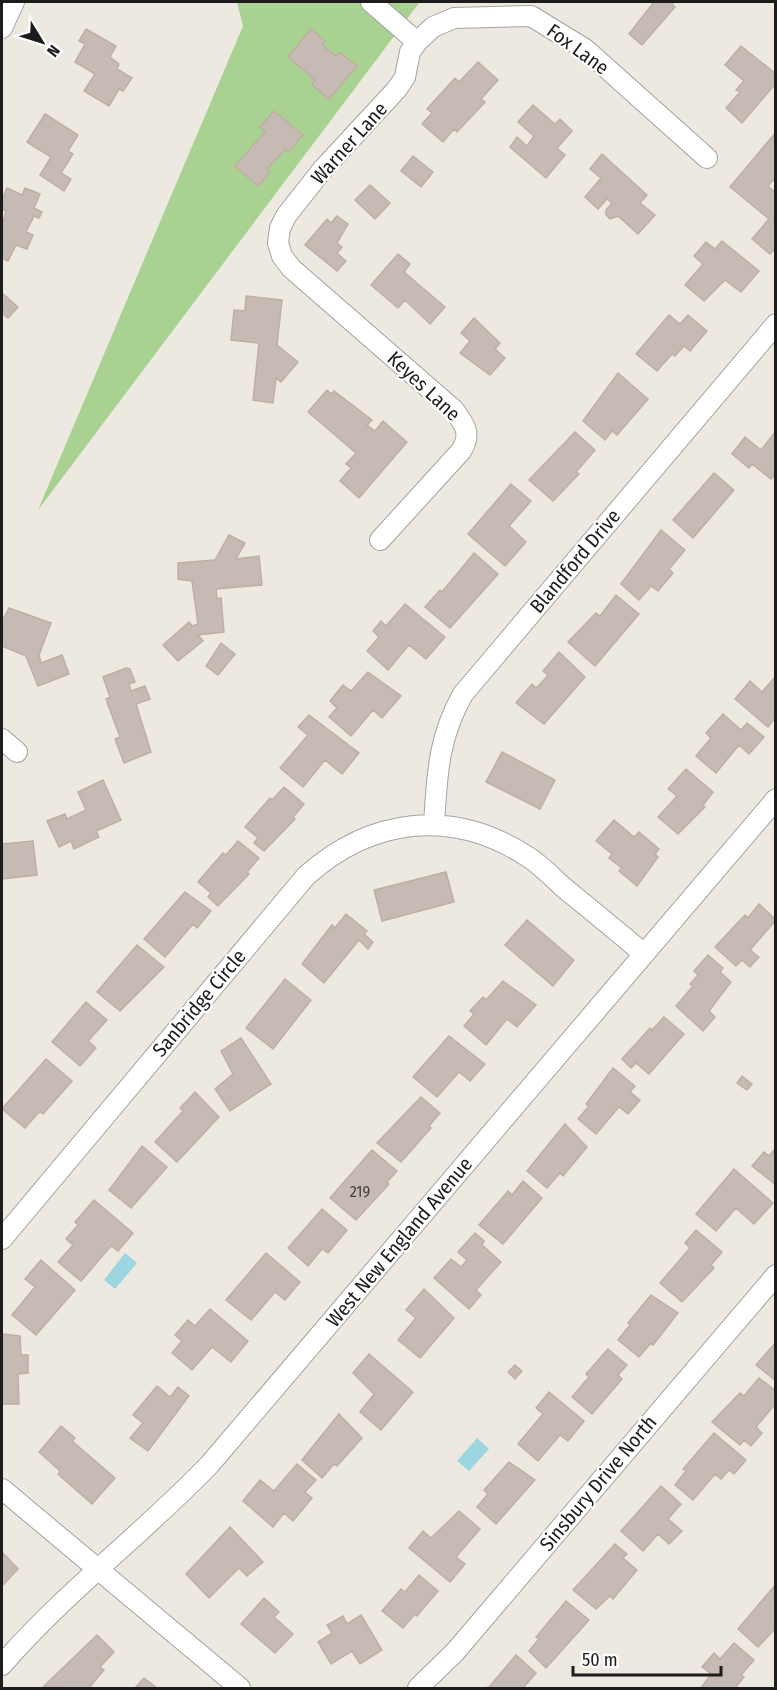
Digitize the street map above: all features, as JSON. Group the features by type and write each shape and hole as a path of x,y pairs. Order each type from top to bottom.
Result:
{"street":[{"path":"2,28 14,2"},
{"path":"371,2 417,42"},
{"name":"Fox Lane","path":"417,42 433,27 454,18 531,16 585,49 707,158"},
{"name":"Warner Lane","path":"278,243 279,228 286,216 323,169 405,78 410,52 417,42"},
{"name":"Keyes Lane","path":"278,243 282,256 291,268 454,410 468,433 467,443 461,451 380,540"},
{"name":"Blandford Drive","path":"434,825 437,767 442,741 451,716 463,694 776,324"},
{"path":"2,738 17,752"},
{"name":"West New England Avenue","path":"2,1665 79,1585 172,1503 210,1464 776,799"},
{"name":"Sanbridge Circle","path":"2,1239 306,876 338,851 375,833 395,828 434,825 467,829 491,837 527,856 644,954"},
{"name":"Sinsbury Drive North","path":"418,1689 455,1652 776,1275"},
{"path":"2,1489 240,1689"}],"green space":[{"path":"237,2 419,3 38,510 243,26"}],"water":[{"path":"125,1253 137,1263 115,1289 104,1280"},
{"path":"477,1438 489,1449 469,1471 457,1461"}],"building":[{"path":"654,2 674,2 672,4 675,7 642,45 629,34"},
{"path":"86,29 116,46 110,57 119,64 117,69 132,78 123,91 119,89 109,106 84,91 95,74 75,62 85,44 79,41"},
{"path":"311,29 325,41 322,45 336,56 339,52 357,66 329,99 312,85 315,80 288,57"},
{"path":"741,46 776,74 776,83 742,123 726,108 740,92 736,90 744,81 725,65"},
{"path":"478,62 498,80 481,99 485,102 457,132 454,129 443,142 422,124 432,113 427,109 455,78 459,82"},
{"path":"533,105 555,124 560,119 572,131 557,148 565,155 546,178 510,147 517,137 527,146 534,136 518,122"},
{"path":"274,111 303,135 288,152 285,149 267,169 270,173 258,186 235,166 265,132 260,127"},
{"path":"45,114 78,135 68,151 73,154 61,173 71,179 64,191 40,175 51,157 27,142"},
{"path":"776,132 776,177 768,186 776,193 776,248 770,254 752,239 769,219 730,187"},
{"path":"602,154 647,195 640,203 655,215 638,234 618,216 610,219 606,215 606,210 612,203 607,199 598,209 585,197 601,178 590,169"},
{"path":"413,156 433,172 421,187 401,171"},
{"path":"370,185 390,203 375,219 355,200"},
{"path":"7,188 22,195 25,188 40,194 34,208 42,212 39,218 34,216 26,232 33,235 27,249 16,245 8,261 2,258 2,226 6,211 2,209 2,199"},
{"path":"337,216 348,224 337,243 342,247 337,253 346,261 337,271 305,245 327,219 331,223"},
{"path":"722,241 759,271 741,292 725,280 704,301 685,285 703,264 694,256 706,242 715,249"},
{"path":"398,254 410,264 404,272 445,307 430,324 405,300 398,308 371,285"},
{"path":"2,293 18,307 8,318 2,313"},
{"path":"246,296 282,300 277,345 298,362 281,382 276,378 273,403 253,400 259,343 231,340 234,310 245,311"},
{"path":"669,315 680,324 688,315 707,331 690,351 684,346 675,356 672,354 657,371 636,354"},
{"path":"474,318 500,343 495,349 505,358 490,375 460,353 470,341 461,333"},
{"path":"618,373 648,399 617,435 612,431 605,440 583,421"},
{"path":"327,390 331,394 334,391 372,420 367,425 375,431 383,421 407,442 359,498 340,481 351,468 346,464 356,453 308,412"},
{"path":"776,431 776,474 771,479 752,464 749,468 732,454 745,437 761,450"},
{"path":"575,432 595,450 576,472 579,474 553,501 529,480"},
{"path":"714,473 734,490 693,538 673,520"},
{"path":"511,484 531,501 509,526 526,542 505,566 468,534"},
{"path":"661,530 685,550 669,569 673,573 658,591 651,586 639,600 621,584"},
{"path":"229,535 245,543 236,559 259,556 262,585 216,589 217,599 221,598 224,632 198,635 203,641 178,661 163,645 189,622 192,626 198,624 192,581 178,579 178,563 215,560"},
{"path":"474,553 498,574 450,628 425,607 440,590 442,592"},
{"path":"616,595 639,614 595,666 568,642 596,613 600,616"},
{"path":"405,604 445,637 426,659 409,645 388,670 367,651 379,637 373,631 381,621 386,626"},
{"path":"9,608 51,623 39,655 41,663 62,655 69,674 38,686 26,656 2,646 2,617 4,618"},
{"path":"221,643 235,654 218,675 206,666"},
{"path":"559,652 585,677 544,724 516,703 532,684 536,688 543,681 548,675 543,671"},
{"path":"126,668 130,669 135,682 129,684 131,691 145,686 150,699 136,704 151,752 124,763 115,739 120,737 106,699 110,697 103,677"},
{"path":"368,672 401,696 382,718 373,710 351,736 329,717 337,708 330,701 343,685 351,691"},
{"path":"776,676 776,717 768,727 735,699 750,681 762,692"},
{"path":"723,714 741,730 747,723 764,737 749,754 739,745 716,773 696,756 711,738 706,733"},
{"path":"309,715 359,753 342,774 325,760 303,787 280,768 308,735 298,727"},
{"path":"502,752 555,780 540,809 486,782"},
{"path":"686,769 713,792 703,805 705,807 678,834 658,817 677,796 668,789"},
{"path":"103,780 121,820 96,831 99,837 74,849 71,841 59,847 47,821 65,814 67,819 86,810 78,792"},
{"path":"284,787 304,804 293,817 295,819 264,851 254,843 258,838 245,827 270,798 272,800"},
{"path":"614,820 634,837 639,832 659,849 655,854 658,857 637,886 619,871 622,868 609,858 612,854 596,841"},
{"path":"33,841 37,875 2,879 2,844"},
{"path":"238,841 259,858 247,872 249,874 218,906 208,897 211,893 198,882 223,853 226,855"},
{"path":"446,872 454,902 382,921 374,890"},
{"path":"185,892 211,911 197,928 193,924 165,957 144,939"},
{"path":"759,904 776,920 750,950 759,957 750,967 742,960 736,966 715,947 745,915 748,918"},
{"path":"346,914 367,931 364,934 373,942 368,949 359,940 324,983 302,964 332,925 335,928"},
{"path":"527,920 574,960 553,986 505,945"},
{"path":"137,945 164,967 120,1011 97,992"},
{"path":"708,955 723,968 720,972 731,982 709,1011 715,1017 703,1031 676,1006 693,986 690,984 698,975 694,971"},
{"path":"285,979 311,1000 273,1049 246,1028"},
{"path":"503,981 536,1005 517,1027 507,1019 486,1045 464,1026 474,1014 470,1011 483,997 486,1000"},
{"path":"86,1002 107,1020 88,1041 96,1048 80,1066 52,1042"},
{"path":"664,1017 684,1034 649,1074 636,1063 631,1068 622,1059 650,1028 652,1030"},
{"path":"449,1036 485,1064 470,1081 459,1072 437,1097 413,1077"},
{"path":"241,1038 271,1084 230,1111 215,1089 233,1074 221,1051"},
{"path":"46,1059 72,1081 43,1114 40,1111 25,1128 2,1109"},
{"path":"613,1068 635,1086 630,1092 640,1100 628,1114 619,1107 596,1134 578,1119 589,1106 586,1104"},
{"path":"742,1076 752,1084 747,1090 737,1083"},
{"path":"195,1092 219,1117 177,1162 155,1142 183,1111 180,1108"},
{"path":"421,1097 440,1113 429,1126 431,1128 401,1162 377,1143"},
{"path":"565,1124 587,1147 563,1176 560,1173 547,1188 527,1171"},
{"path":"142,1146 167,1167 131,1208 109,1190"},
{"path":"776,1148 776,1185 752,1166 764,1152 769,1156"},
{"path":"372,1150 397,1171 387,1182 389,1184 356,1220 330,1198"},
{"path":"734,1169 773,1203 754,1224 736,1208 716,1231 696,1214"},
{"path":"523,1181 542,1198 503,1244 479,1225 508,1191 512,1195"},
{"path":"94,1200 133,1233 118,1251 111,1246 81,1281 58,1262 73,1245 66,1239 78,1225 75,1222"},
{"path":"322,1209 347,1230 328,1253 322,1249 308,1266 288,1248"},
{"path":"696,1230 722,1252 711,1265 714,1268 682,1302 660,1283 690,1248 685,1243"},
{"path":"475,1233 484,1241 482,1245 501,1262 476,1290 481,1295 469,1309 434,1278 451,1259 461,1267 467,1260 458,1252"},
{"path":"266,1253 300,1282 285,1300 275,1292 251,1320 226,1300"},
{"path":"41,1260 75,1290 36,1335 12,1315 35,1287 25,1279"},
{"path":"424,1289 454,1318 420,1358 398,1340 416,1318 406,1310"},
{"path":"651,1295 678,1313 653,1345 651,1343 639,1357 618,1340 630,1325 628,1323"},
{"path":"210,1309 248,1341 231,1362 212,1347 192,1370 172,1353 182,1341 175,1335 188,1320 195,1326"},
{"path":"2,1334 20,1336 21,1355 28,1355 28,1373 18,1374 19,1404 2,1404"},
{"path":"776,1342 776,1381 756,1365"},
{"path":"608,1349 627,1365 618,1375 622,1379 592,1414 572,1397 589,1377 586,1374"},
{"path":"369,1354 413,1392 381,1430 360,1412 374,1394 353,1373"},
{"path":"515,1365 522,1371 515,1379 508,1372"},
{"path":"759,1378 776,1391 776,1403 756,1427 762,1433 751,1446 744,1440 740,1445 712,1422 740,1393 744,1396"},
{"path":"157,1386 170,1397 178,1387 189,1396 148,1451 130,1438 143,1423 133,1415"},
{"path":"549,1392 584,1421 568,1441 560,1435 538,1461 518,1444 543,1414 536,1408"},
{"path":"339,1414 362,1438 337,1466 334,1464 322,1478 302,1460"},
{"path":"61,1426 75,1438 72,1441 115,1478 92,1504 58,1474 60,1471 39,1452"},
{"path":"714,1433 746,1460 734,1474 729,1470 721,1479 715,1474 693,1500 675,1485 686,1471 683,1469"},
{"path":"509,1462 535,1480 496,1524 477,1507 488,1494 484,1490"},
{"path":"297,1464 316,1480 305,1492 312,1498 293,1521 284,1513 273,1527 243,1501 260,1480 274,1491"},
{"path":"661,1486 681,1504 668,1519 682,1531 669,1544 658,1534 643,1551 621,1531"},
{"path":"459,1511 480,1529 456,1557 465,1564 450,1582 409,1548 423,1531 431,1538"},
{"path":"230,1527 263,1562 247,1576 239,1568 209,1598 186,1574"},
{"path":"615,1544 627,1554 623,1558 637,1570 613,1599 610,1596 596,1609 573,1590"},
{"path":"2,1552 18,1569 2,1586"},
{"path":"419,1575 438,1591 417,1616 415,1614 403,1628 382,1611 401,1589 405,1592"},
{"path":"776,1584 776,1628 758,1647 738,1629"},
{"path":"264,1598 279,1612 274,1617 293,1634 275,1653 241,1624"},
{"path":"566,1601 589,1620 546,1668 529,1651 539,1639 536,1637"},
{"path":"361,1615 382,1650 360,1664 352,1651 331,1664 318,1642 332,1633 327,1625 343,1616 347,1624"},
{"path":"97,1635 114,1652 100,1667 104,1670 89,1688 43,1687"},
{"path":"734,1643 754,1660 741,1675 744,1677 735,1688 701,1688 711,1674 702,1667 714,1653 720,1659"},
{"path":"516,1655 536,1673 523,1688 484,1688 489,1687"},
{"path":"144,1678 157,1688 135,1688"}]}
